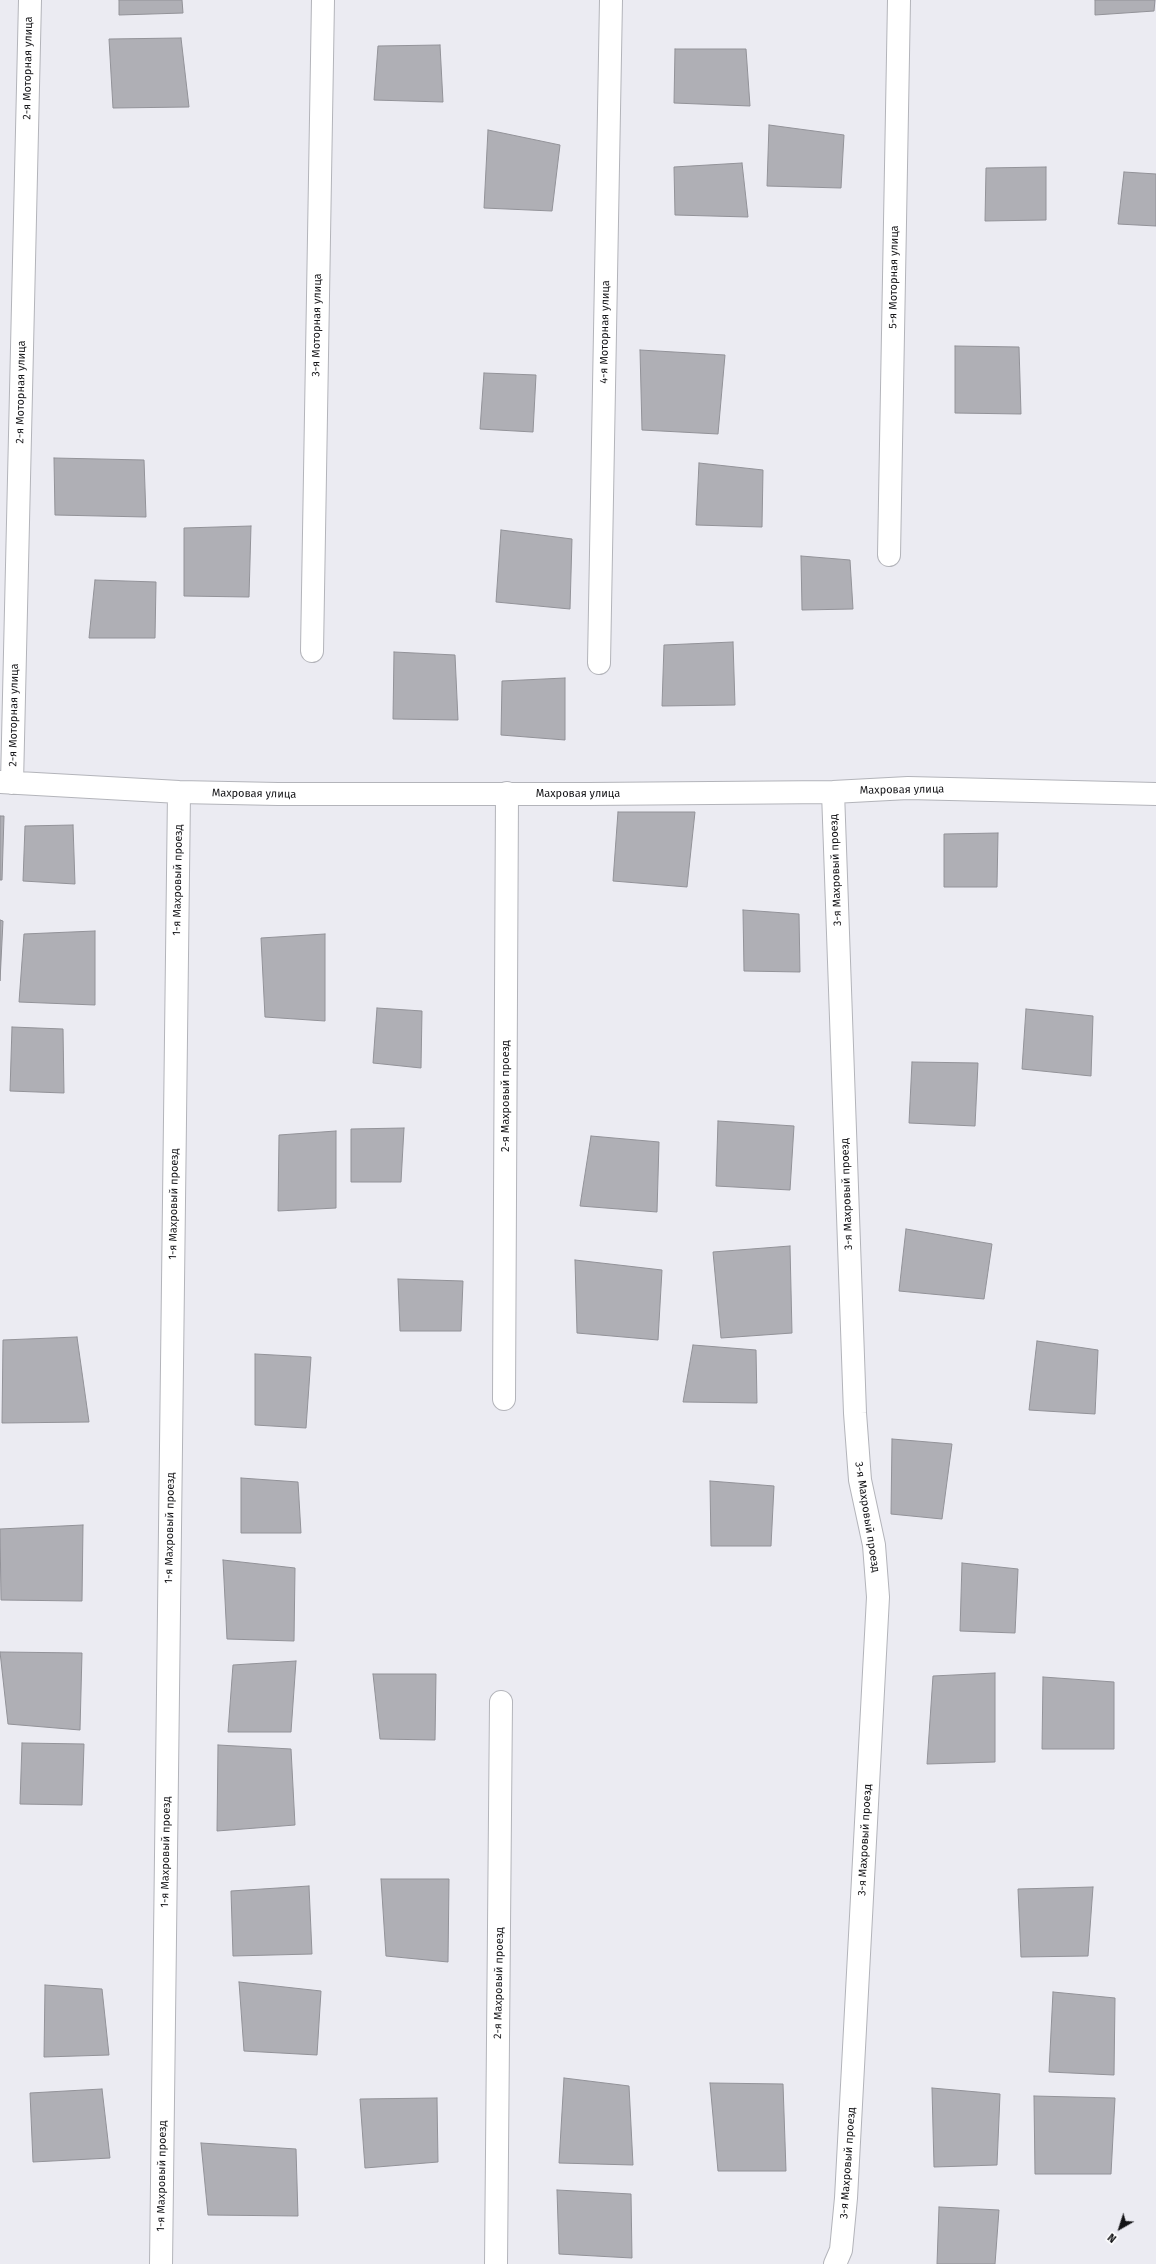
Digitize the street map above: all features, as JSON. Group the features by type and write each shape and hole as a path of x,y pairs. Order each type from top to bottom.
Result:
{"street":[{"name":"2-я Моторная улица","path":"6,783 30,0"},
{"name":"3-я Моторная улица","path":"312,651 323,0"},
{"name":"4-я Моторная улица","path":"599,664 611,0"},
{"name":"5-я Моторная улица","path":"889,555 899,0"},
{"name":"Махровая улица","path":"6,783 179,792 298,795 833,792 908,788 1156,794"},
{"name":"1-я Махровый проезд","path":"161,2264 179,792"},
{"name":"3-я Махровый проезд","path":"833,792 855,1413 860,1480 874,1545 878,1597 846,2198 841,2250 835,2264"},
{"name":"2-я Махровый проезд","path":"504,1399 508,793"},
{"name":"2-я Махровый проезд","path":"496,2264 501,1702"}],"building":[{"path":"119,0 182,0 183,13 119,15"},
{"path":"1095,0 1155,0 1154,11 1095,15"},
{"path":"181,38 189,107 113,108 109,39"},
{"path":"440,45 443,102 374,100 378,46"},
{"path":"675,49 746,49 750,106 674,103"},
{"path":"769,125 844,135 841,188 767,186"},
{"path":"488,130 560,145 552,211 484,208"},
{"path":"742,163 748,217 675,215 674,167"},
{"path":"1046,167 1046,220 985,221 986,168"},
{"path":"1124,172 1156,174 1156,226 1118,224"},
{"path":"955,346 1019,347 1021,414 955,413"},
{"path":"640,350 725,355 718,434 642,430"},
{"path":"484,373 536,375 533,432 480,429"},
{"path":"54,458 144,460 146,517 55,515"},
{"path":"699,463 763,470 762,527 696,525"},
{"path":"251,526 249,597 184,596 184,528"},
{"path":"501,530 572,539 570,609 496,602"},
{"path":"801,556 850,560 853,609 802,610"},
{"path":"95,580 156,582 155,638 89,638"},
{"path":"733,642 735,705 662,706 664,645"},
{"path":"394,652 455,655 458,720 393,719"},
{"path":"565,678 565,740 501,735 502,681"},
{"path":"618,812 695,812 687,887 613,881"},
{"path":"0,816 4,816 2,880 0,880"},
{"path":"73,825 75,884 23,881 25,826"},
{"path":"998,833 997,887 944,887 944,834"},
{"path":"743,910 799,914 800,972 744,971"},
{"path":"0,920 3,921 0,981"},
{"path":"95,931 95,1005 19,1002 24,934"},
{"path":"325,934 325,1021 265,1017 261,938"},
{"path":"377,1008 422,1011 421,1068 373,1063"},
{"path":"1026,1009 1093,1016 1091,1076 1022,1069"},
{"path":"12,1027 63,1029 64,1093 10,1091"},
{"path":"912,1062 978,1063 975,1126 909,1123"},
{"path":"718,1121 794,1126 790,1190 716,1186"},
{"path":"404,1128 401,1182 351,1182 351,1129"},
{"path":"336,1131 336,1208 278,1211 279,1135"},
{"path":"591,1136 659,1142 657,1212 580,1206"},
{"path":"906,1229 992,1244 984,1299 899,1291"},
{"path":"790,1246 792,1333 721,1338 713,1252"},
{"path":"575,1260 662,1270 658,1340 577,1333"},
{"path":"398,1279 463,1281 461,1331 400,1331"},
{"path":"77,1337 89,1422 2,1423 3,1340"},
{"path":"1037,1341 1098,1350 1095,1414 1029,1410"},
{"path":"693,1345 756,1350 757,1403 683,1402"},
{"path":"255,1354 311,1357 306,1428 255,1425"},
{"path":"892,1439 952,1444 942,1519 891,1514"},
{"path":"241,1478 298,1482 301,1533 241,1533"},
{"path":"710,1481 774,1486 771,1546 711,1546"},
{"path":"83,1525 82,1601 1,1600 0,1529"},
{"path":"223,1560 295,1568 294,1641 227,1639"},
{"path":"962,1563 1018,1569 1015,1633 960,1631"},
{"path":"0,1652 82,1653 80,1730 8,1724"},
{"path":"296,1661 291,1732 228,1732 233,1665"},
{"path":"995,1673 995,1762 927,1764 933,1676"},
{"path":"373,1674 436,1674 435,1740 380,1739"},
{"path":"1043,1677 1114,1682 1114,1749 1042,1749"},
{"path":"22,1743 84,1744 82,1805 20,1804"},
{"path":"218,1745 291,1749 295,1825 217,1831"},
{"path":"381,1879 449,1879 448,1962 386,1956"},
{"path":"309,1886 312,1954 233,1956 231,1891"},
{"path":"1093,1887 1088,1956 1021,1957 1018,1889"},
{"path":"239,1982 321,1991 317,2055 244,2051"},
{"path":"45,1985 102,1989 109,2055 44,2057"},
{"path":"1053,1992 1115,1998 1114,2075 1049,2072"},
{"path":"564,2078 629,2086 633,2165 559,2163"},
{"path":"710,2083 783,2084 786,2171 718,2171"},
{"path":"932,2088 1000,2094 997,2165 934,2167"},
{"path":"102,2089 110,2158 33,2162 30,2093"},
{"path":"1034,2096 1115,2098 1111,2174 1035,2174"},
{"path":"437,2098 438,2162 365,2168 360,2099"},
{"path":"201,2143 296,2149 298,2216 208,2215"},
{"path":"557,2190 631,2194 632,2258 559,2254"},
{"path":"939,2207 999,2210 995,2264 937,2264"}]}
